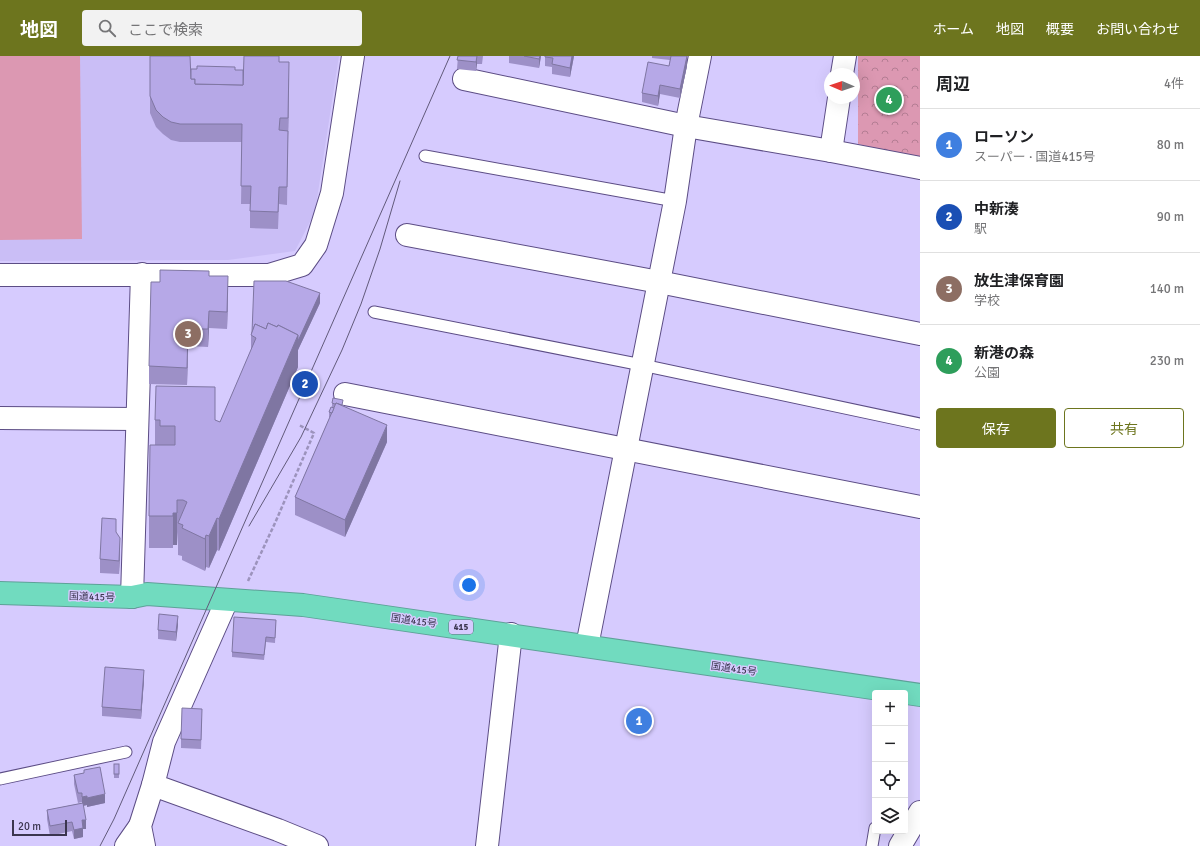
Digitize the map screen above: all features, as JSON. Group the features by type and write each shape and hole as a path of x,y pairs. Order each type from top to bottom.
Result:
{"highway":[{"name":"国道415号","path":"0,593 132,597 147,594 303,605 511,634 883,690"},
{"name":"国道415号","path":"908,693 920,695"}],"street":[{"path":"0,275 269,275 302,264 316,245 332,193 353,56"},
{"path":"586,646 675,201 686,126 700,56"},
{"path":"843,68 845,56"},
{"path":"464,79 686,126 920,168"},
{"path":"831,151 838,104"},
{"path":"407,235 659,282 920,334"},
{"path":"132,597 142,274"},
{"path":"345,394 920,507"},
{"path":"0,418 137,419"},
{"path":"126,846 142,836 152,785 164,742 227,600"},
{"path":"487,846 511,634"},
{"path":"152,785 278,830 317,846"},
{"path":"900,846 920,812"}],"lane":[{"path":"425,156 675,201"},
{"path":"374,312 642,365 920,424"},
{"path":"0,779 126,752"},
{"path":"872,846 874,834"}],"path":[{"path":"246,587 314,433 299,425"}],"shaded area":[{"path":"0,56 339,56 315,212 295,251 228,260 0,261"}],"green space":[{"path":"0,56 80,56 82,239 0,240"},
{"path":"858,56 920,56 920,159 858,144 860,68 858,68"}],"building":[{"path":"150,56 190,56 191,79 195,79 195,84 243,85 244,56 279,56 279,62 289,62 288,118 280,118 279,130 288,131 287,187 279,187 278,212 250,211 251,186 241,186 242,124 180,124 171,122 156,110 150,96"},
{"path":"458,56 477,56 476,62 457,60"},
{"path":"524,56 540,56 539,59"},
{"path":"545,56 572,56 570,68 552,64 553,58"},
{"path":"671,56 687,56 680,89 660,85 658,96 642,93 648,62 669,66"},
{"path":"197,66 235,67 235,70 243,70 243,85 195,84 195,79 191,79 191,69 197,69"},
{"path":"160,270 209,271 209,276 228,276 227,312 209,311 208,329 188,329 187,368 149,366 151,282 160,282"},
{"path":"254,281 286,281 320,293 298,341 298,335 278,325 277,327 268,323 266,329 255,324 252,333"},
{"path":"268,323 277,327 278,325 298,335 219,519 217,518 209,536 206,535 205,539 182,528 183,525 178,523 187,502 183,500 177,500 177,513 173,513 173,516 149,516 150,445 175,445 175,426 160,426 160,420 155,420 156,386 215,387 215,420 220,422 256,338 251,335 255,324 266,329"},
{"path":"333,398 343,400 342,405 332,403"},
{"path":"336,403 387,425 345,520 295,497"},
{"path":"331,407 334,408 332,413 329,412"},
{"path":"102,518 116,519 116,532 120,538 119,561 100,559"},
{"path":"159,614 178,616 176,632 158,630"},
{"path":"234,617 276,620 275,638 266,637 264,655 232,652"},
{"path":"105,667 144,670 141,710 102,707"},
{"path":"182,708 202,709 201,740 181,739"},
{"path":"114,764 119,764 119,774 114,774"},
{"path":"100,767 105,794 87,798 87,796 82,797 82,793 78,793 74,775 84,773 84,770"},
{"path":"83,803 86,820 82,820 83,828 74,830 72,822 50,826 47,810"}],"tram line":[{"path":"100,846 114,819 450,56"},
{"path":"249,526 301,437 342,350 361,304 380,249 400,181"}],"place":[{"name":"新港の森","path":"889,100"},
{"name":"放生津保育園","path":"188,334"},
{"name":"中新湊","path":"305,384"},
{"name":"ローソン","path":"639,721"}]}
